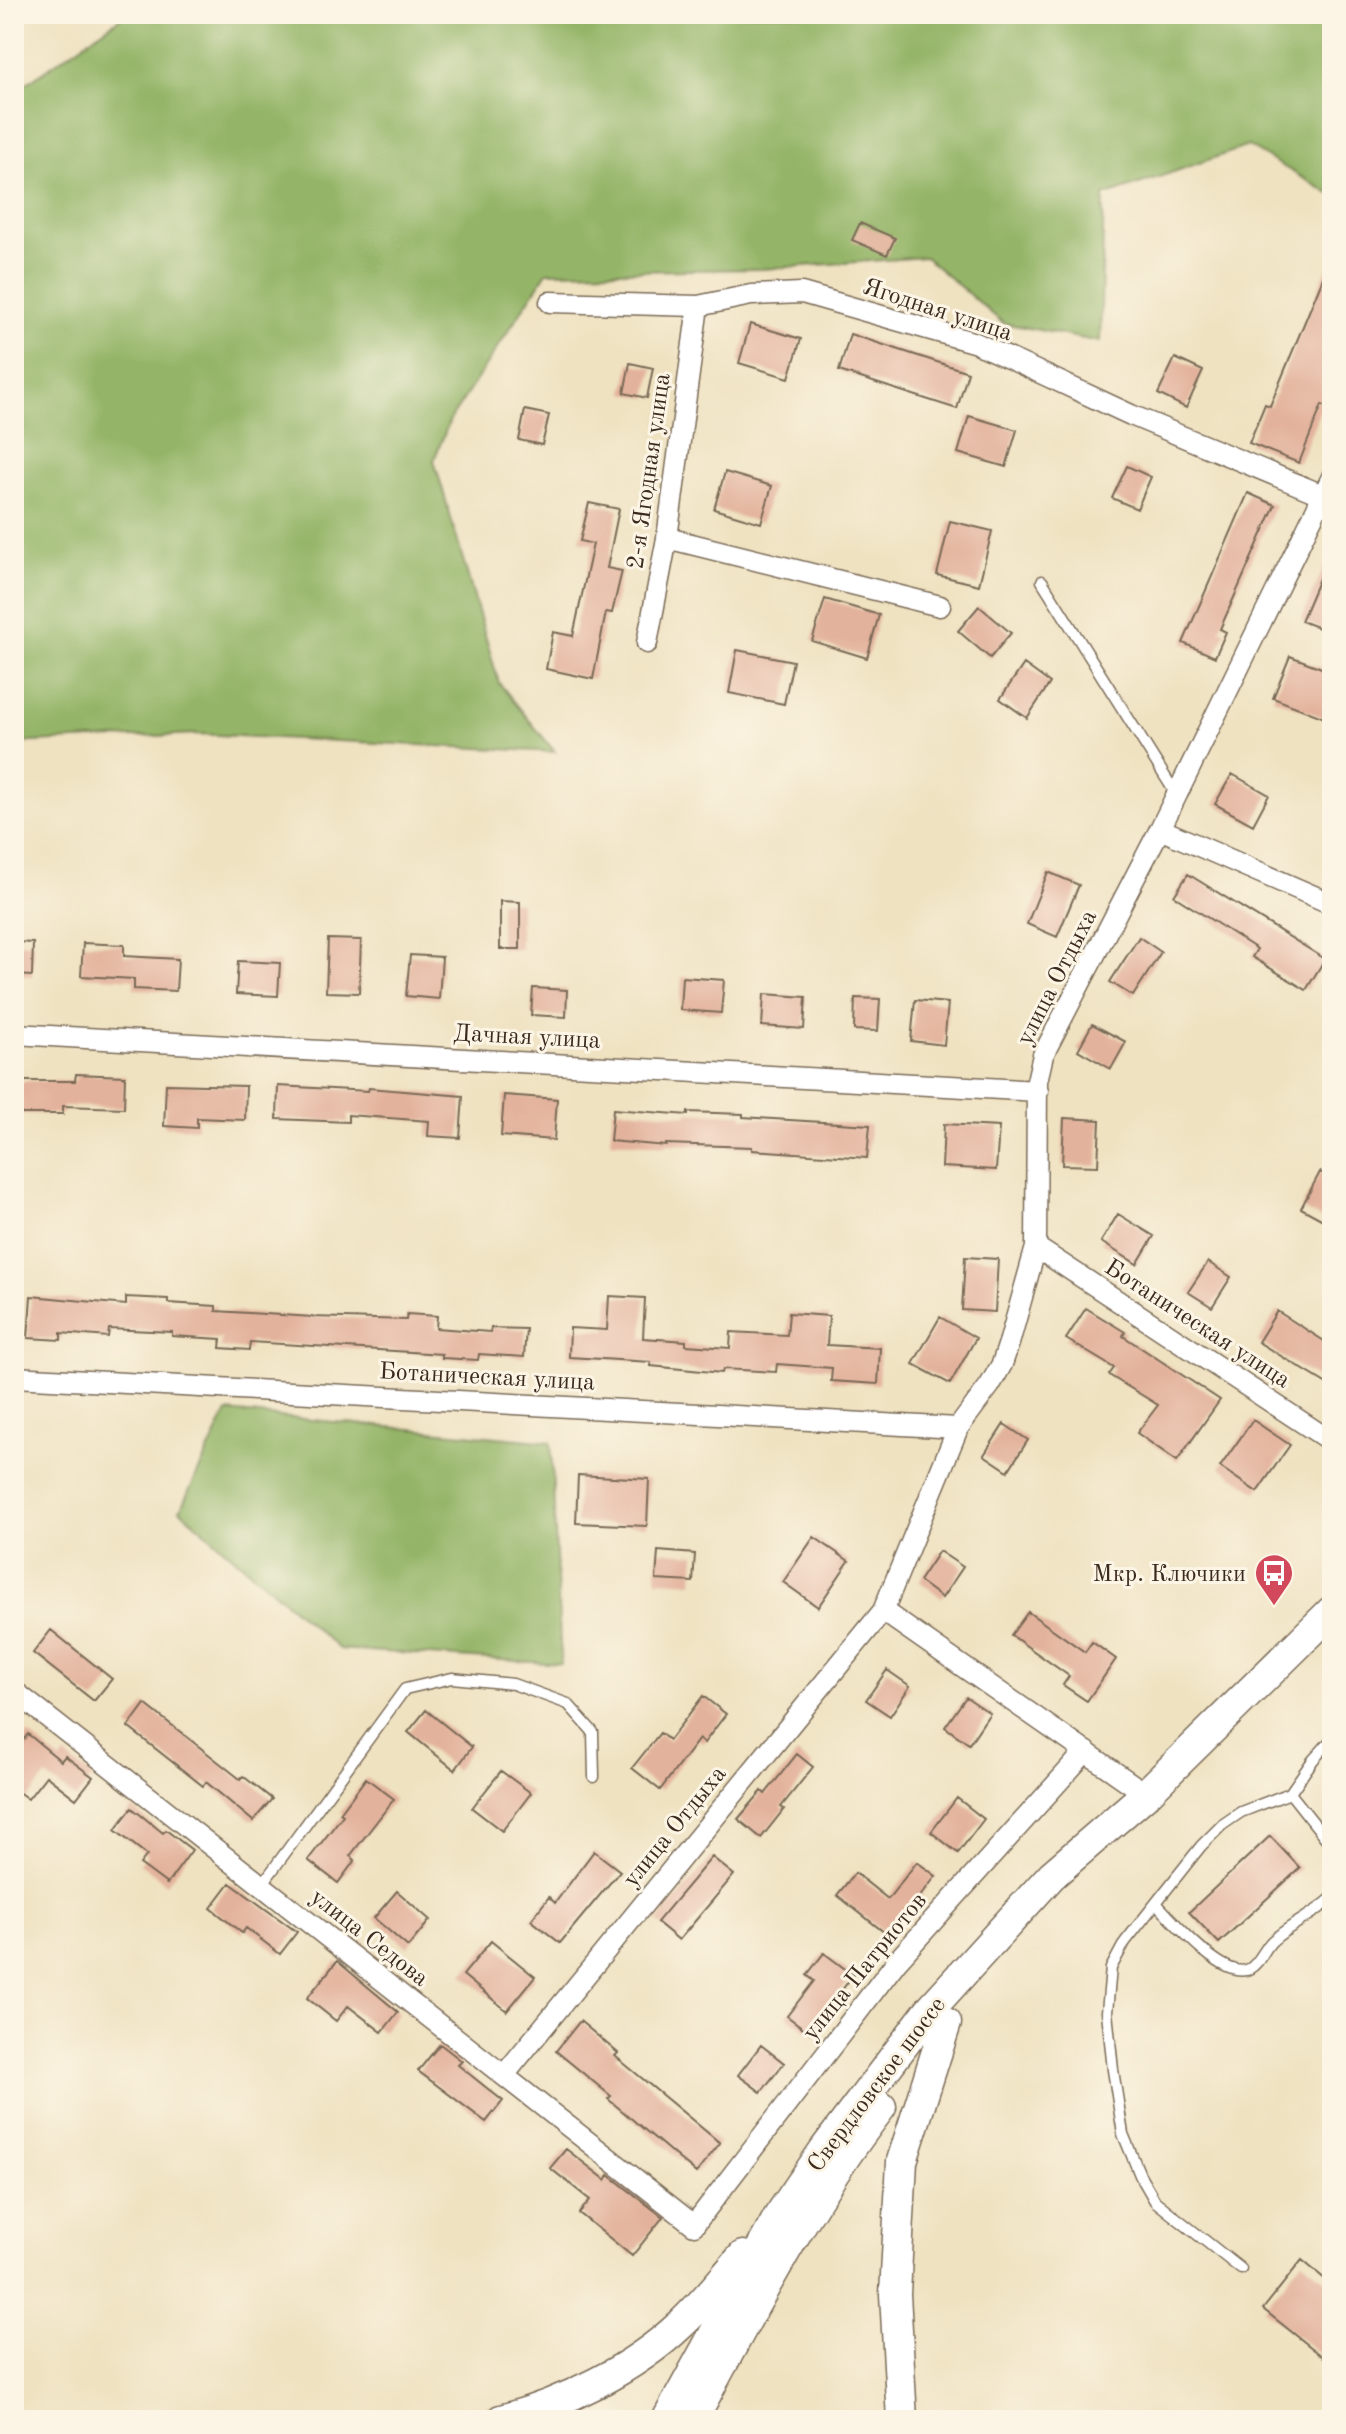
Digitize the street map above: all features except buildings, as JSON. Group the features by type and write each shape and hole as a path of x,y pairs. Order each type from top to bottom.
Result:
{"main road":[{"name":"Свердловское шоссе","path":"667,2420 779,2216 825,2149 932,2007 1052,1875 1146,1794 1332,1611"},
{"name":"Свердловское шоссе","path":"692,2420 781,2256 874,2116 946,2023 1146,1794"},
{"path":"902,2420 895,2294 902,2161 946,2023"},
{"path":"501,2420 572,2395 628,2364 679,2326 779,2216"}],"street":[{"name":"Ягодная улица","path":"550,302 698,306 751,295 802,293 976,343 1131,415 1330,491"},
{"name":"2-я Ягодная улица","path":"647,643 667,538 698,306"},
{"name":"улица Отдыха","path":"505,2074 883,1611 958,1428 1002,1364 1036,1247 1037,1081 1043,1055 1330,491"},
{"path":"667,538 940,606"},
{"path":"1160,829 1332,904"},
{"name":"Дачная улица","path":"14,1034 1038,1091"},
{"name":"Ботаническая улица","path":"1036,1247 1332,1442"},
{"name":"Ботаническая улица","path":"14,1377 958,1428"},
{"path":"883,1611 1146,1794"},
{"name":"улица Седова","path":"14,1691 694,2225"},
{"name":"улица Патриотов","path":"694,2225 897,1961 1086,1751"}],"lane":[{"path":"1042,581 1177,795"},
{"path":"261,1886 405,1689 452,1678 513,1684 568,1704 593,1732 594,1777"},
{"path":"1241,2269 1155,2201 1140,2175 1123,2134 1107,2012 1111,1968 1125,1942 1201,1846 1222,1825 1241,1812 1290,1793 1332,1739"},
{"path":"1290,1793 1332,1846"},
{"path":"1157,1904 1203,1950 1226,1967 1240,1971 1251,1968 1271,1942 1332,1898"}],"green space":[{"path":"126,14 1332,14 1332,195 1248,146 1104,196 1100,342 1003,323 925,257 762,269 547,272 450,420 434,460 499,683 555,752 197,734 14,743 14,92"},
{"path":"227,1412 551,1442 561,1664 339,1649 180,1510"}],"place":[{"name":"Мкр. Ключики","path":"1274,1607"}]}
